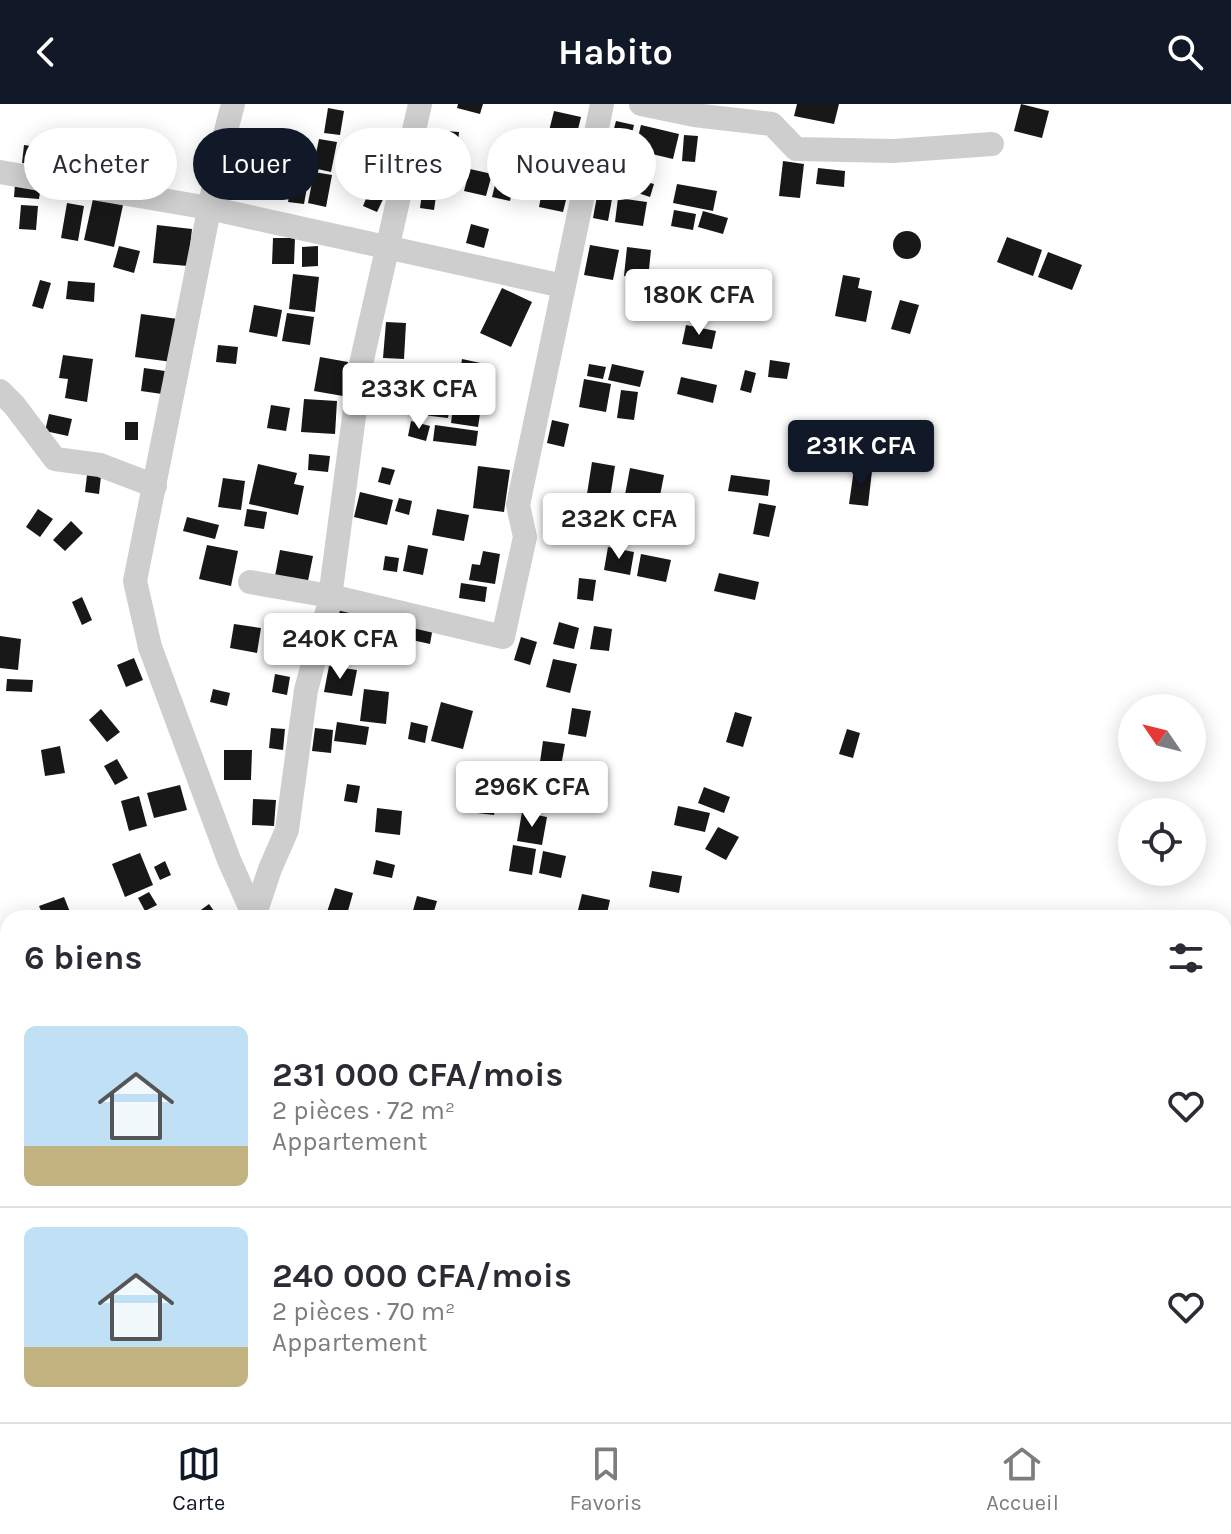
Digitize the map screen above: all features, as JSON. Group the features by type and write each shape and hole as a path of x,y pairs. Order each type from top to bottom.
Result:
{"street":[{"path":"233,104 209,208 135,581 150,647 229,860 251,910"},
{"path":"256,910 287,830 306,690 330,596 361,364 420,104"},
{"path":"250,582 330,596 503,637 525,537 518,505 602,104"},
{"path":"641,104 694,115 775,114 796,149 893,151 992,144"},
{"path":"0,172 209,208 563,286"},
{"path":"0,391 55,459 100,465 155,486"}],"building":[{"path":"458,104 483,104 480,114 457,108"},
{"path":"797,104 839,104 834,124 794,116"},
{"path":"1021,104 1049,111 1042,138 1014,131"},
{"path":"328,108 344,111 341,128 335,128 335,134 324,133"},
{"path":"554,111 581,117 578,128 550,128"},
{"path":"616,121 634,125 633,128 614,128"},
{"path":"656,129 679,134 673,159 656,155"},
{"path":"684,135 698,136 695,162 682,161"},
{"path":"319,139 335,142 331,172 319,169"},
{"path":"783,161 804,164 800,198 779,196"},
{"path":"818,168 845,171 844,187 816,184"},
{"path":"471,169 487,173 486,196 471,193"},
{"path":"319,173 332,175 326,207 308,203 309,200 319,200"},
{"path":"15,184 24,185 24,198 14,197"},
{"path":"677,184 717,191 713,211 673,203"},
{"path":"93,200 123,205 114,247 84,240"},
{"path":"288,200 305,200 304,204"},
{"path":"365,200 383,200 377,212 363,206"},
{"path":"421,200 435,200 434,210 420,208"},
{"path":"540,200 566,200 563,212 539,207"},
{"path":"596,200 612,200 608,221 593,218"},
{"path":"618,200 647,202 643,226 615,222"},
{"path":"67,203 84,206 78,241 61,238"},
{"path":"21,205 38,206 36,230 19,229"},
{"path":"674,210 696,214 693,230 671,226"},
{"path":"703,211 728,218 723,234 698,227"},
{"path":"471,224 489,229 484,248 466,243"},
{"path":"157,225 192,229 188,266 153,263"},
{"path":"907,231 917,235 921,245 917,255 907,259 897,255 893,245 897,235"},
{"path":"1007,237 1042,250 1033,276 997,262"},
{"path":"273,238 295,238 294,264 272,264"},
{"path":"590,245 619,250 613,280 584,275"},
{"path":"119,246 140,251 134,273 113,267"},
{"path":"318,246 318,266 302,267 302,247"},
{"path":"627,247 651,250 648,279 624,276"},
{"path":"1048,252 1082,265 1072,290 1038,277"},
{"path":"700,271 729,281 724,295 696,287"},
{"path":"293,274 319,277 315,312 289,309"},
{"path":"843,275 860,278 858,288 872,291 866,322 835,316"},
{"path":"40,280 51,283 43,309 32,306"},
{"path":"68,281 95,283 94,302 66,299"},
{"path":"502,288 532,302 511,347 480,333"},
{"path":"900,300 919,305 910,334 891,329"},
{"path":"254,305 282,310 277,337 249,332"},
{"path":"287,313 314,317 310,345 282,341"},
{"path":"141,314 178,319 172,362 135,357"},
{"path":"386,322 406,323 404,359 383,358"},
{"path":"686,325 716,331 712,349 682,344"},
{"path":"218,345 238,347 236,364 216,362"},
{"path":"63,355 93,359 87,402 65,398 68,379 59,378"},
{"path":"320,357 348,362 343,396 314,391"},
{"path":"462,359 485,364 481,383 459,379"},
{"path":"770,360 790,363 787,379 768,377"},
{"path":"589,364 606,367 603,379 587,376"},
{"path":"612,364 644,371 640,387 608,380"},
{"path":"144,368 165,371 162,394 141,391"},
{"path":"745,370 756,373 751,393 740,390"},
{"path":"681,377 717,385 713,403 677,394"},
{"path":"584,379 611,384 606,412 579,407"},
{"path":"420,380 453,385 448,418 415,414"},
{"path":"455,390 483,394 478,427 451,423"},
{"path":"621,390 638,392 634,420 617,418"},
{"path":"304,399 337,401 335,434 301,432"},
{"path":"271,405 290,408 286,431 267,428"},
{"path":"49,414 72,419 68,436 45,431"},
{"path":"552,420 569,424 564,447 547,443"},
{"path":"411,421 430,426 426,441 408,436"},
{"path":"125,422 138,422 138,440 125,440"},
{"path":"435,425 478,431 476,446 433,441"},
{"path":"846,441 877,447 873,465 842,459"},
{"path":"309,454 330,456 328,472 308,470"},
{"path":"592,462 615,466 607,517 584,513"},
{"path":"258,464 297,473 294,484 304,486 298,515 249,504"},
{"path":"478,466 510,470 504,512 473,508"},
{"path":"382,467 395,470 390,485 378,482"},
{"path":"630,468 664,475 658,506 624,500"},
{"path":"854,469 872,471 868,506 849,504"},
{"path":"87,475 101,476 99,494 85,492"},
{"path":"731,475 770,480 768,496 728,491"},
{"path":"223,478 245,481 241,510 218,507"},
{"path":"360,492 393,500 387,525 354,517"},
{"path":"399,498 412,501 409,515 395,511"},
{"path":"759,503 776,506 769,537 753,534"},
{"path":"38,509 53,519 40,537 26,527"},
{"path":"247,509 267,512 264,529 244,526"},
{"path":"437,509 469,515 464,541 432,535"},
{"path":"187,517 219,525 215,539 183,531"},
{"path":"594,520 606,522 604,542 592,540"},
{"path":"71,521 83,533 65,551 53,540"},
{"path":"207,545 238,551 231,586 199,579"},
{"path":"408,545 428,549 423,575 403,571"},
{"path":"608,547 634,552 630,575 604,570"},
{"path":"280,550 313,556 308,581 275,576"},
{"path":"483,551 500,554 495,584 469,580 472,564 480,565"},
{"path":"641,554 671,560 666,582 637,576"},
{"path":"385,556 399,558 397,572 383,570"},
{"path":"719,573 759,582 755,600 714,591"},
{"path":"579,578 596,580 593,601 577,599"},
{"path":"461,583 487,587 485,602 459,598"},
{"path":"82,597 92,620 82,625 72,602"},
{"path":"338,608 356,610 352,637 334,634"},
{"path":"383,622 407,626 404,647 380,643"},
{"path":"559,622 579,628 574,649 553,644"},
{"path":"234,624 261,628 257,653 230,648"},
{"path":"416,624 433,627 430,644 412,640"},
{"path":"594,626 612,629 609,651 590,649"},
{"path":"268,629 289,630 287,656 266,655"},
{"path":"0,636 21,639 18,670 0,668"},
{"path":"521,637 537,642 530,665 514,660"},
{"path":"134,658 143,680 126,687 117,665"},
{"path":"553,659 577,664 570,693 546,687"},
{"path":"329,666 357,670 352,696 324,692"},
{"path":"275,674 290,677 287,695 272,692"},
{"path":"7,679 33,680 32,692 6,691"},
{"path":"213,689 230,693 227,706 210,702"},
{"path":"364,689 389,692 386,724 360,721"},
{"path":"441,702 473,711 463,749 431,741"},
{"path":"572,708 591,711 586,737 568,734"},
{"path":"101,709 120,732 107,742 89,720"},
{"path":"735,712 752,717 743,747 726,742"},
{"path":"337,722 369,727 366,745 334,741"},
{"path":"411,722 428,726 425,743 408,739"},
{"path":"271,728 285,729 283,750 269,748"},
{"path":"315,728 333,730 331,753 312,751"},
{"path":"847,729 860,733 853,758 839,754"},
{"path":"543,741 565,744 560,772 539,769"},
{"path":"60,746 65,773 45,776 41,750"},
{"path":"224,750 252,750 251,780 224,780"},
{"path":"117,759 128,778 115,785 104,766"},
{"path":"347,784 360,786 357,803 344,801"},
{"path":"180,785 187,810 154,818 147,793"},
{"path":"704,787 730,797 724,813 698,803"},
{"path":"481,790 498,792 494,815 477,813"},
{"path":"139,796 147,826 129,831 121,801"},
{"path":"253,799 276,800 274,826 252,825"},
{"path":"678,806 710,813 705,832 674,825"},
{"path":"377,808 402,811 400,835 375,832"},
{"path":"522,812 547,817 542,845 517,841"},
{"path":"718,827 739,837 726,860 705,849"},
{"path":"513,845 536,849 532,875 509,871"},
{"path":"543,851 566,856 561,878 539,873"},
{"path":"140,853 153,885 125,897 112,864"},
{"path":"376,860 395,865 392,878 373,874"},
{"path":"165,861 171,875 160,880 154,867"},
{"path":"652,871 682,876 679,893 649,887"},
{"path":"335,888 353,893 348,910 328,910"},
{"path":"149,892 157,905 144,910 138,898"},
{"path":"582,894 610,900 608,910 578,910"},
{"path":"417,896 437,901 434,910 413,910"},
{"path":"64,897 69,910 41,910 39,906"}]}
